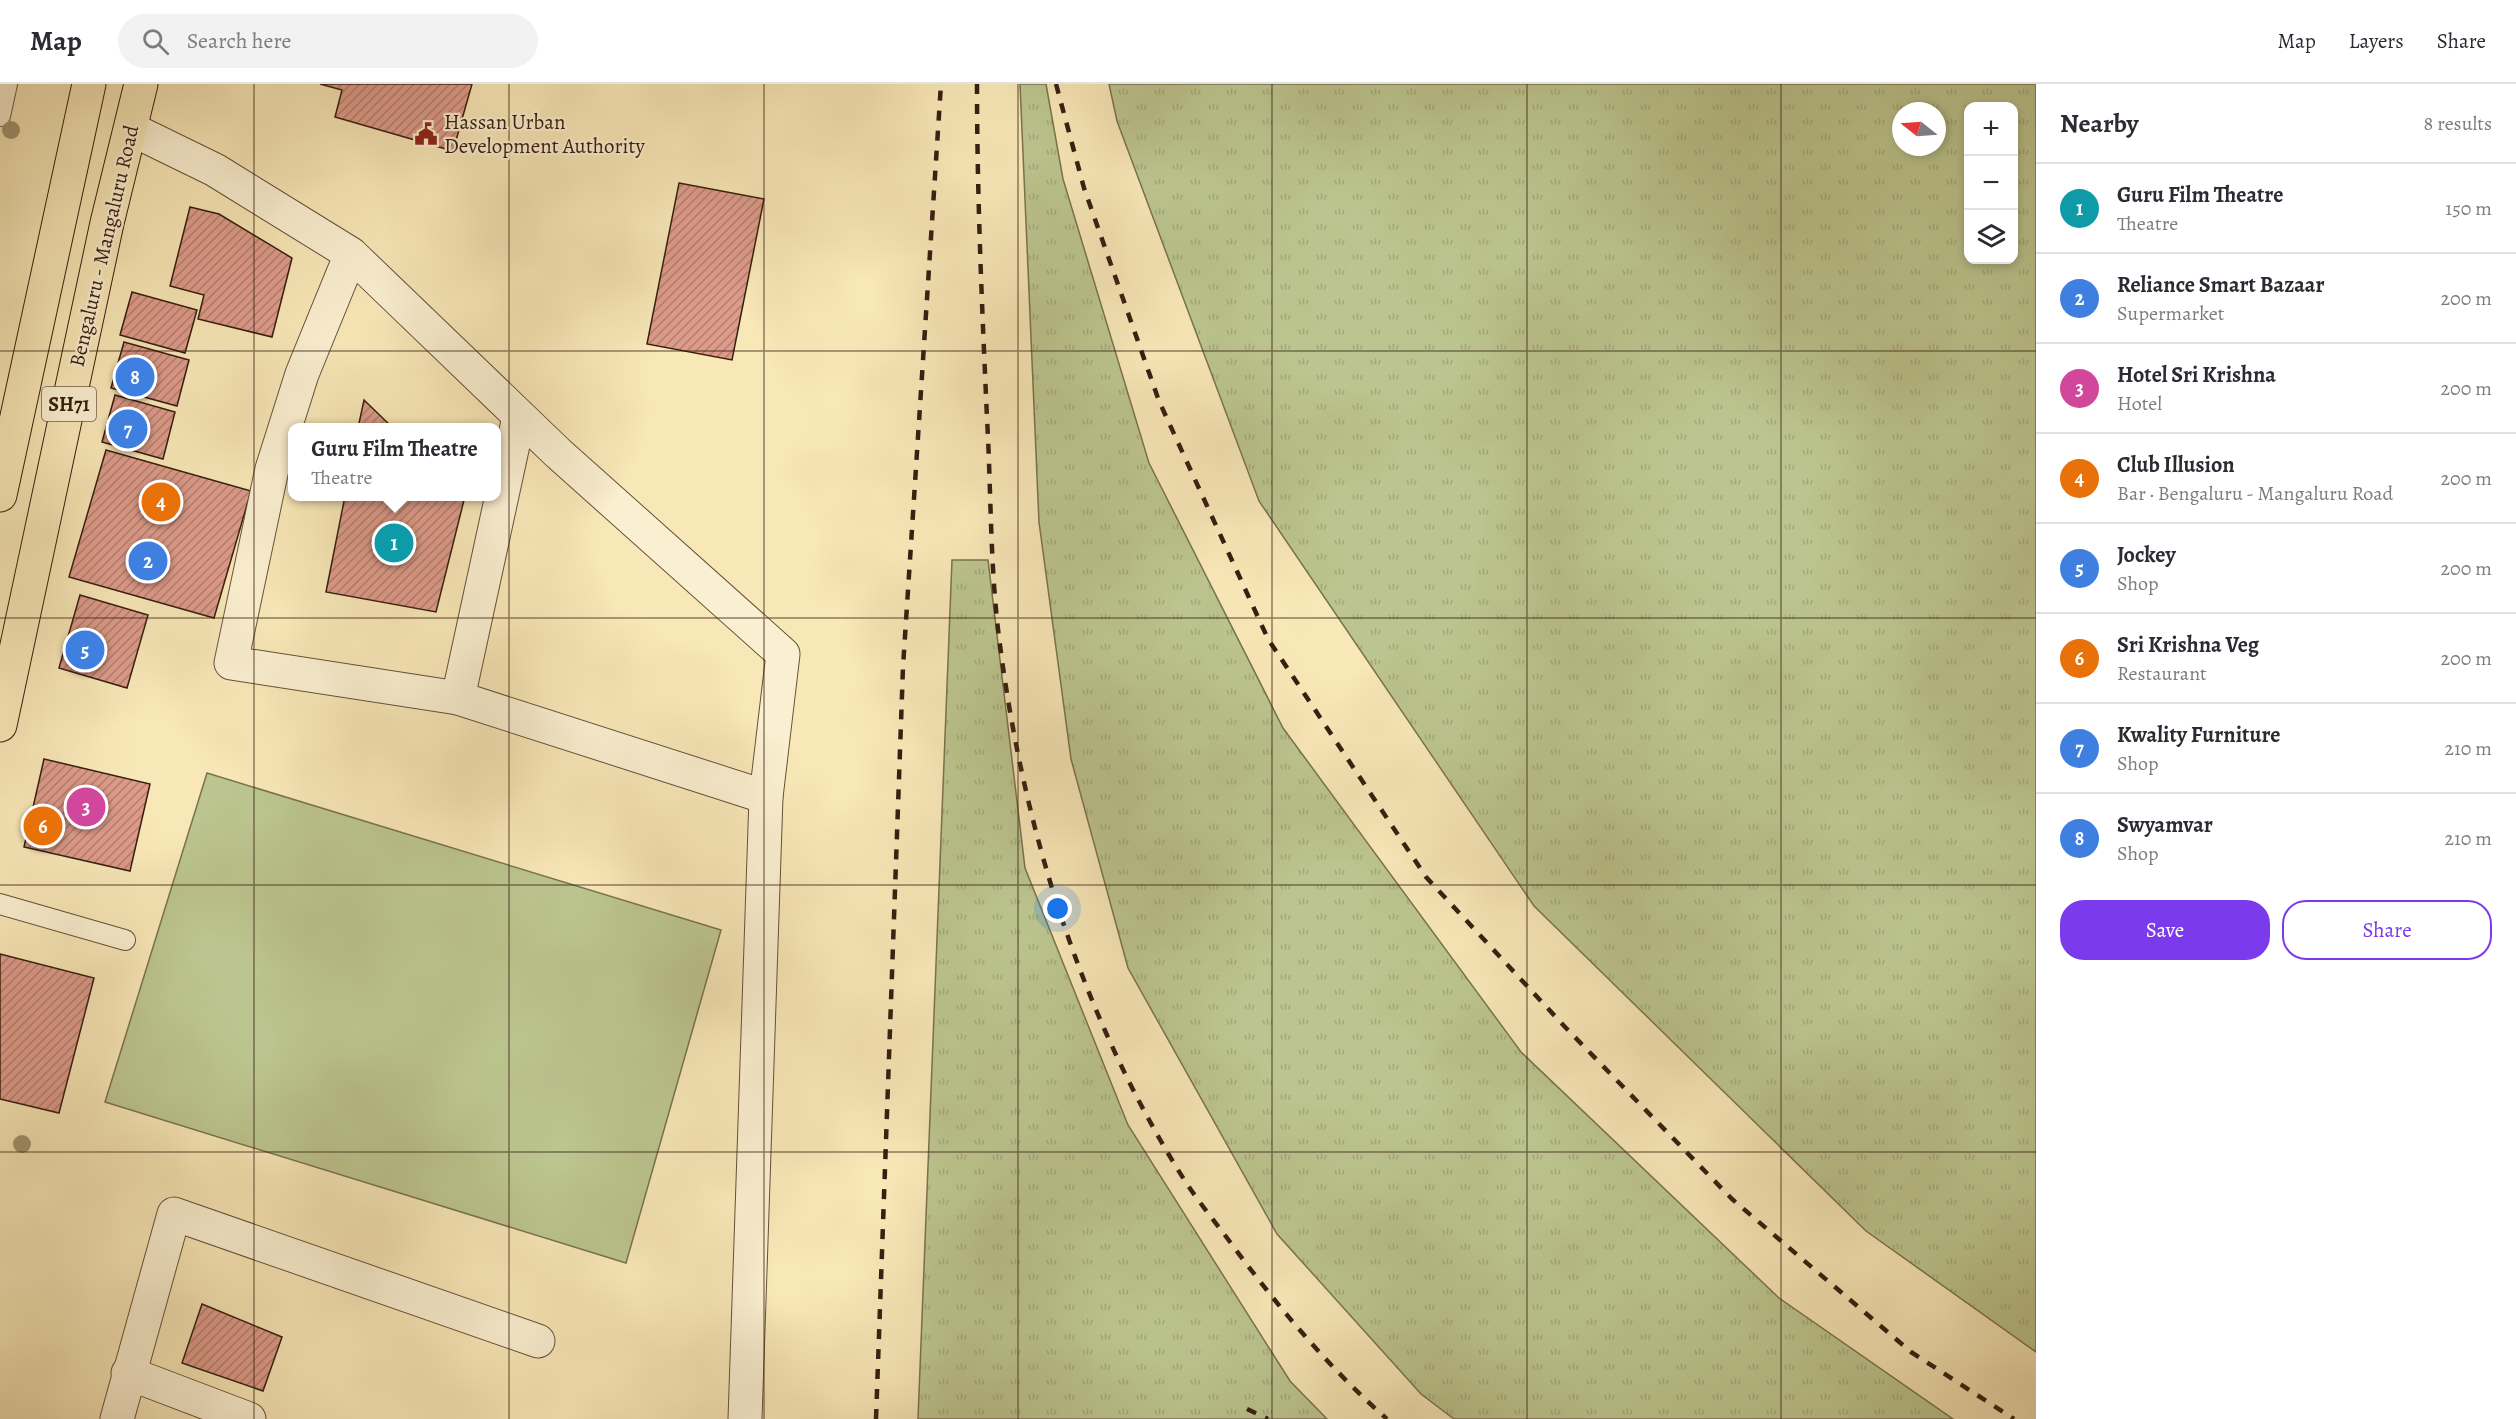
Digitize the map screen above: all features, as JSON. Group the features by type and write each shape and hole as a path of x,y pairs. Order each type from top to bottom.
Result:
{"main road":[{"name":"SH71","path":"0,495 89,84"},
{"name":"Bengaluru - Mangaluru Road","path":"0,725 5,675 107,223 141,84"}],"street":[{"path":"131,129 215,170 351,254 519,417 783,654 766,797 745,1419"},
{"path":"351,254 302,374 272,469 231,663 458,698 766,797"},
{"path":"501,500 519,417"},
{"path":"458,698 501,501"},
{"path":"117,1419 174,1214 538,1341"},
{"path":"128,1373 249,1419"}],"lane":[{"path":"0,116 8,84"},
{"path":"0,904 125,940"}],"green space":[{"path":"1020,84 1046,84 1063,179 1149,463 1283,728 1521,1052 1779,1298 1953,1419 1454,1419 1421,1394 1277,1234 1128,968 1071,759 1039,522"},
{"path":"1109,84 2036,84 2036,1352 1866,1231 1534,906 1259,501 1117,121"},
{"path":"952,560 988,560 1025,868 1128,1125 1290,1381 1327,1419 918,1419"},
{"path":"207,773 721,930 626,1263 105,1102"}],"building":[{"name":"Hassan Urban Development Authority","path":"320,84 472,84 453,151 335,117 342,90"},
{"path":"679,183 764,199 732,360 647,344"},
{"path":"190,207 219,214 292,258 272,337 198,319 204,295 170,286"},
{"path":"132,292 197,310 185,353 120,335"},
{"path":"124,342 189,360 177,406 111,388"},
{"path":"115,395 175,412 163,459 102,442"},
{"path":"364,400 388,423 359,423"},
{"path":"106,450 251,491 214,618 69,577"},
{"path":"344,501 464,501 436,612 326,592"},
{"path":"80,595 148,615 127,688 59,668"},
{"path":"44,759 150,784 130,871 24,847"},
{"path":"0,954 94,978 59,1113 0,1099"},
{"path":"202,1304 282,1337 263,1391 182,1363"}],"railway":[{"path":"876,1419 903,667 941,84"},
{"path":"977,84 982,293 995,603 1008,702 1022,774 1061,915 1086,985 1115,1052 1148,1118 1185,1181 1287,1315 1345,1379 1387,1419"},
{"path":"1056,84 1084,188 1159,401 1268,639 1426,877 1566,1028 1732,1199 1911,1352 2014,1419"},
{"path":"1247,1409 1268,1419"}],"place":[{"name":"Hassan Urban Development Authority","path":"426,134"},
{"name":"Swyamvar","path":"135,377"},
{"name":"Kwality Furniture","path":"128,429"},
{"name":"Club Illusion","path":"161,502"},
{"name":"Guru Film Theatre","path":"394,543"},
{"name":"Reliance Smart Bazaar","path":"148,561"},
{"name":"Jockey","path":"85,650"},
{"name":"Hotel Sri Krishna","path":"86,807"},
{"name":"Sri Krishna Veg","path":"43,826"}]}
